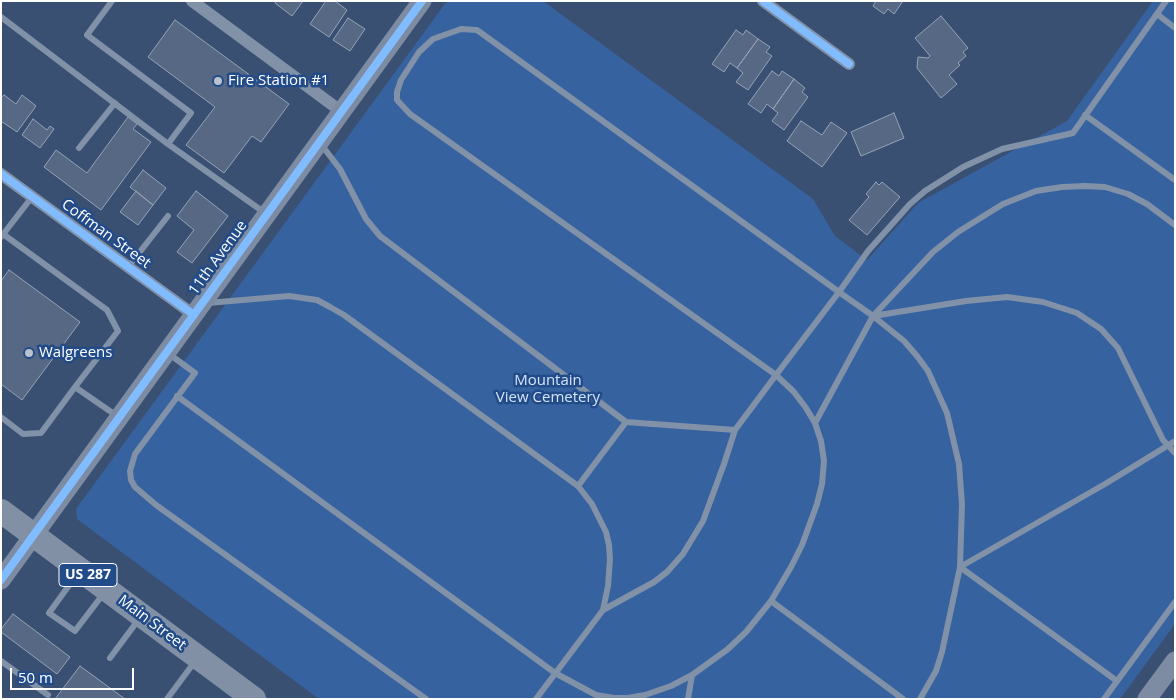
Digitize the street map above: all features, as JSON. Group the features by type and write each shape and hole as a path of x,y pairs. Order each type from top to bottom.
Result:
{"highway":[{"name":"Main Street","path":"1,512 254,699"}],"street":[{"path":"192,1 342,112"},
{"name":"11th Avenue","path":"1,580 421,1"},
{"path":"763,1 848,64"},
{"name":"Coffman Street","path":"1,174 128,267 198,309"},
{"path":"1147,699 1175,660"}],"lane":[{"path":"112,1 87,35 192,113 168,144"},
{"path":"536,699 603,610 654,582 667,572 683,554 703,521 735,430 868,251 899,214 925,191 963,167 995,152 1073,133 1166,1"},
{"path":"1157,14 1175,28"},
{"path":"1,17 168,144 267,214"},
{"path":"178,396 555,674 596,695 614,698 645,695 671,686 692,675 728,649 746,632 771,601 802,545 822,484 824,461 821,441 815,423 794,392 776,375 410,114 400,104 397,100 400,80 429,42 443,34 470,28 483,34 873,316 904,341 918,356 928,371 947,413 962,485 960,566 942,652 936,671 920,699"},
{"path":"80,148 115,103"},
{"path":"1086,115 1175,180"},
{"path":"319,142 340,169 366,219 380,236 626,422 735,430"},
{"path":"815,423 873,316 933,252 958,232 1003,204 1036,191 1062,187 1105,187 1128,194 1148,204 1175,225"},
{"path":"1,417 23,434 41,433 118,331 107,310 2,235 32,197"},
{"path":"128,267 168,216"},
{"path":"198,309 289,296 324,303 344,315 578,486 592,504 606,532 609,545 610,572 603,610"},
{"path":"873,316 966,301 1007,297 1043,302 1077,313 1101,329 1118,348 1156,427 1168,446 1175,453"},
{"path":"167,352 195,373 133,458 130,471 131,480 135,487 156,505 426,699"},
{"path":"75,387 119,418"},
{"path":"578,486 626,422"},
{"path":"960,566 1175,441"},
{"path":"960,566 1117,681"},
{"path":"80,570 49,614 75,631 107,589"},
{"path":"771,601 903,699"},
{"path":"1104,699 1175,602"},
{"path":"110,658 142,615"},
{"path":"167,699 198,657"},
{"path":"1,661 48,695"},
{"path":"688,699 692,675"}],"green space":[{"name":"Mountain View Cemetery","path":"447,1 543,1 813,199 835,236 867,260 918,203 1067,121 1153,1 1175,1 1175,624 1120,699 319,699 77,519 76,509"}],"building":[{"path":"276,1 303,1 292,16 275,3"},
{"path":"326,1 335,1 347,10 329,37 310,24"},
{"path":"876,1 903,1 894,14 888,9 884,14 873,6"},
{"path":"941,16 968,48 963,52 966,56 958,63 960,65 949,75 957,84 941,98 917,68 918,57 928,58 930,56 915,38"},
{"path":"348,18 365,29 350,51 333,40"},
{"name":"Fire Station #1","path":"175,20 289,104 261,142 252,136 224,173 186,145 215,107 148,57"},
{"path":"736,30 743,35 746,30 758,39 737,68 730,63 724,72 712,64"},
{"path":"758,39 770,47 766,52 772,56 748,90 736,82 743,73 737,68"},
{"path":"772,71 779,76 782,71 794,79 773,109 767,104 761,113 748,104"},
{"path":"794,79 805,88 802,92 808,97 784,130 772,121 778,113 773,109"},
{"path":"4,95 16,104 22,95 36,106 17,132 1,121 1,98"},
{"path":"894,113 904,138 861,156 851,132"},
{"path":"128,117 137,124 133,129 151,142 101,210 44,167 56,150 87,173"},
{"path":"33,119 47,130 50,126 54,129 40,148 22,135"},
{"path":"801,121 822,135 831,122 847,133 822,167 787,141"},
{"path":"143,170 166,188 153,205 130,187"},
{"path":"876,182 879,185 882,182 900,197 867,235 849,220 869,197 866,194"},
{"path":"136,191 153,205 138,225 120,212"},
{"path":"196,191 228,216 192,263 177,252 194,230 177,216"},
{"name":"Walgreens","path":"9,270 80,322 22,400 1,384 1,281"},
{"path":"13,614 70,657 57,674 1,632 1,629"},
{"path":"80,666 125,699 55,699"}],"cycle path":[{"path":"1,580 422,1"},
{"path":"763,1 849,64"},
{"path":"1,174 194,315"}],"place":[{"name":"Fire Station #1","path":"218,81"},
{"name":"Walgreens","path":"29,353"}]}
